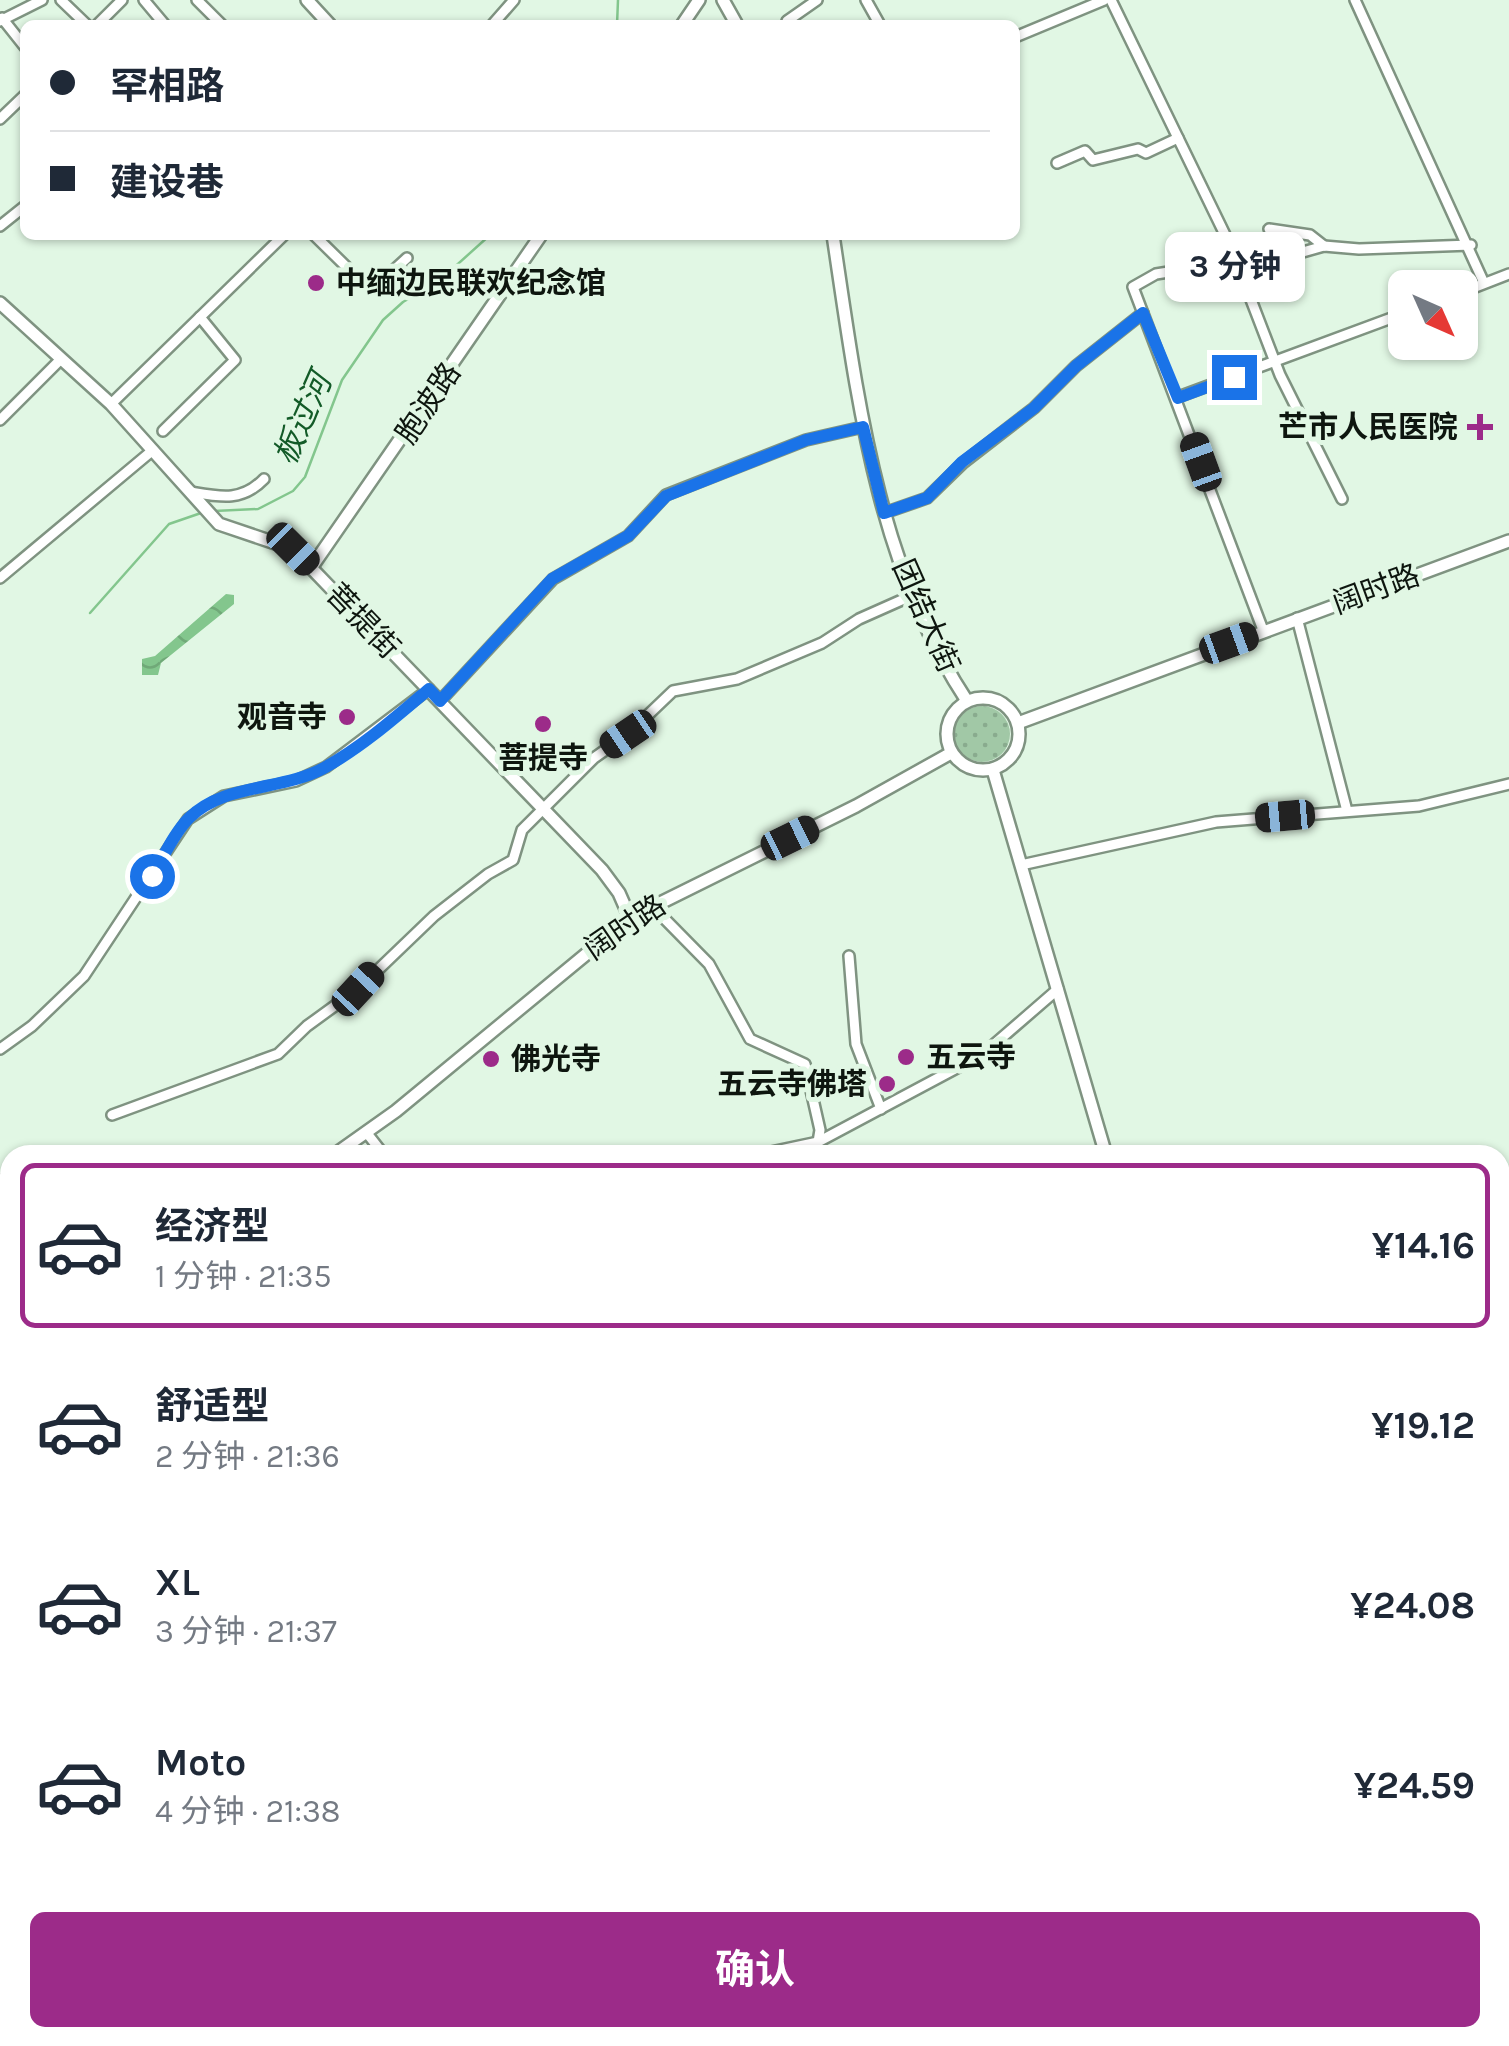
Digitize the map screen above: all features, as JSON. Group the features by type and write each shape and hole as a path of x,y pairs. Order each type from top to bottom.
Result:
{"main road":[{"path":"307,0 325,20"},
{"name":"胞波路","path":"311,568 534,240"},
{"name":"团结大街","path":"834,240 863,427 884,513 913,596 945,668 967,701"},
{"name":"菩提街","path":"0,303 110,404 219,524 293,549 602,870 619,893 630,918"},
{"name":"阔时路","path":"1018,724 1509,540"},
{"path":"979,698 1003,704 1018,724 1017,746 993,770 969,768 951,753 946,742 950,718 967,701 979,698"},
{"name":"阔时路","path":"348,1145 630,918 856,806 951,753"},
{"path":"993,770 1103,1145"}],"street":[{"path":"20,41 1,18 42,0"},
{"path":"61,0 82,20"},
{"path":"144,0 160,20"},
{"path":"496,20 514,0"},
{"path":"789,20 817,0"},
{"path":"1020,36 1108,0 1233,253 1276,362 1342,499"},
{"path":"1355,0 1470,245 1484,283"},
{"path":"0,119 20,103"},
{"path":"1057,163 1085,151 1093,160 1138,149 1146,154 1178,138"},
{"path":"0,226 20,210"},
{"path":"1269,228 1310,235 1324,246"},
{"path":"110,404 279,240"},
{"path":"319,240 371,292 407,258"},
{"path":"1263,630 1133,287 1156,274 1206,266 1253,248 1285,257 1324,246 1359,250 1470,245"},
{"path":"1478,285 1509,274"},
{"path":"884,513 927,498 962,462 1034,408 1076,366 1143,313"},
{"path":"164,430 234,360 200,317"},
{"path":"1178,398 1388,320"},
{"path":"0,420 61,359"},
{"path":"440,701 552,579 628,536 666,496 806,440 863,427"},
{"path":"0,578 154,450"},
{"path":"194,496 241,496 264,479"},
{"path":"112,1115 174,1088 278,1054 307,1026 358,989 434,916 488,874 513,860 522,830 594,758 628,734 674,690 737,679 822,643 859,619 913,596"},
{"path":"1297,618 1347,811"},
{"path":"0,1049 32,1026 84,976 188,819 224,796 296,781 326,767 429,689"},
{"path":"1021,865 1216,822 1419,806 1509,784"},
{"path":"651,905 709,964 750,1039 760,1047 800,1060 810,1072 818,1142"},
{"path":"850,956 856,1044 881,1109"},
{"path":"804,1145 818,1142 983,1054 1058,989"},
{"path":"366,1132 376,1145"}],"shaded area":[{"path":"982,706 1002,714 1010,734 1002,754 982,762 962,754 954,734 962,714"}],"water":[{"path":"226,594 234,595 234,604 161,663 158,675 142,675 142,659 155,656"}],"waterway":[{"name":"板过河","path":"617,20 618,0"},
{"name":"板过河","path":"214,511 258,509 293,491 305,477 342,380 383,320 403,302 439,281 484,240"},
{"name":"板过河","path":"90,613 169,524 201,513"}],"place":[{"name":"中缅边民联欢纪念馆","path":"316,283"},
{"name":"芒市人民医院","path":"1480,427"},
{"name":"观音寺","path":"347,717"},
{"name":"菩提寺","path":"543,724"},
{"name":"五云寺","path":"906,1057"},
{"name":"佛光寺","path":"491,1059"},
{"name":"五云寺佛塔","path":"887,1084"}],"route":[{"path":"152,876 188,819 212,801 296,781 326,767 429,689 440,701 552,579 628,536 672,492 752,465 806,440 863,427 884,513 927,498 962,462 1034,408 1076,366 1143,313 1178,398 1234,377"}]}
